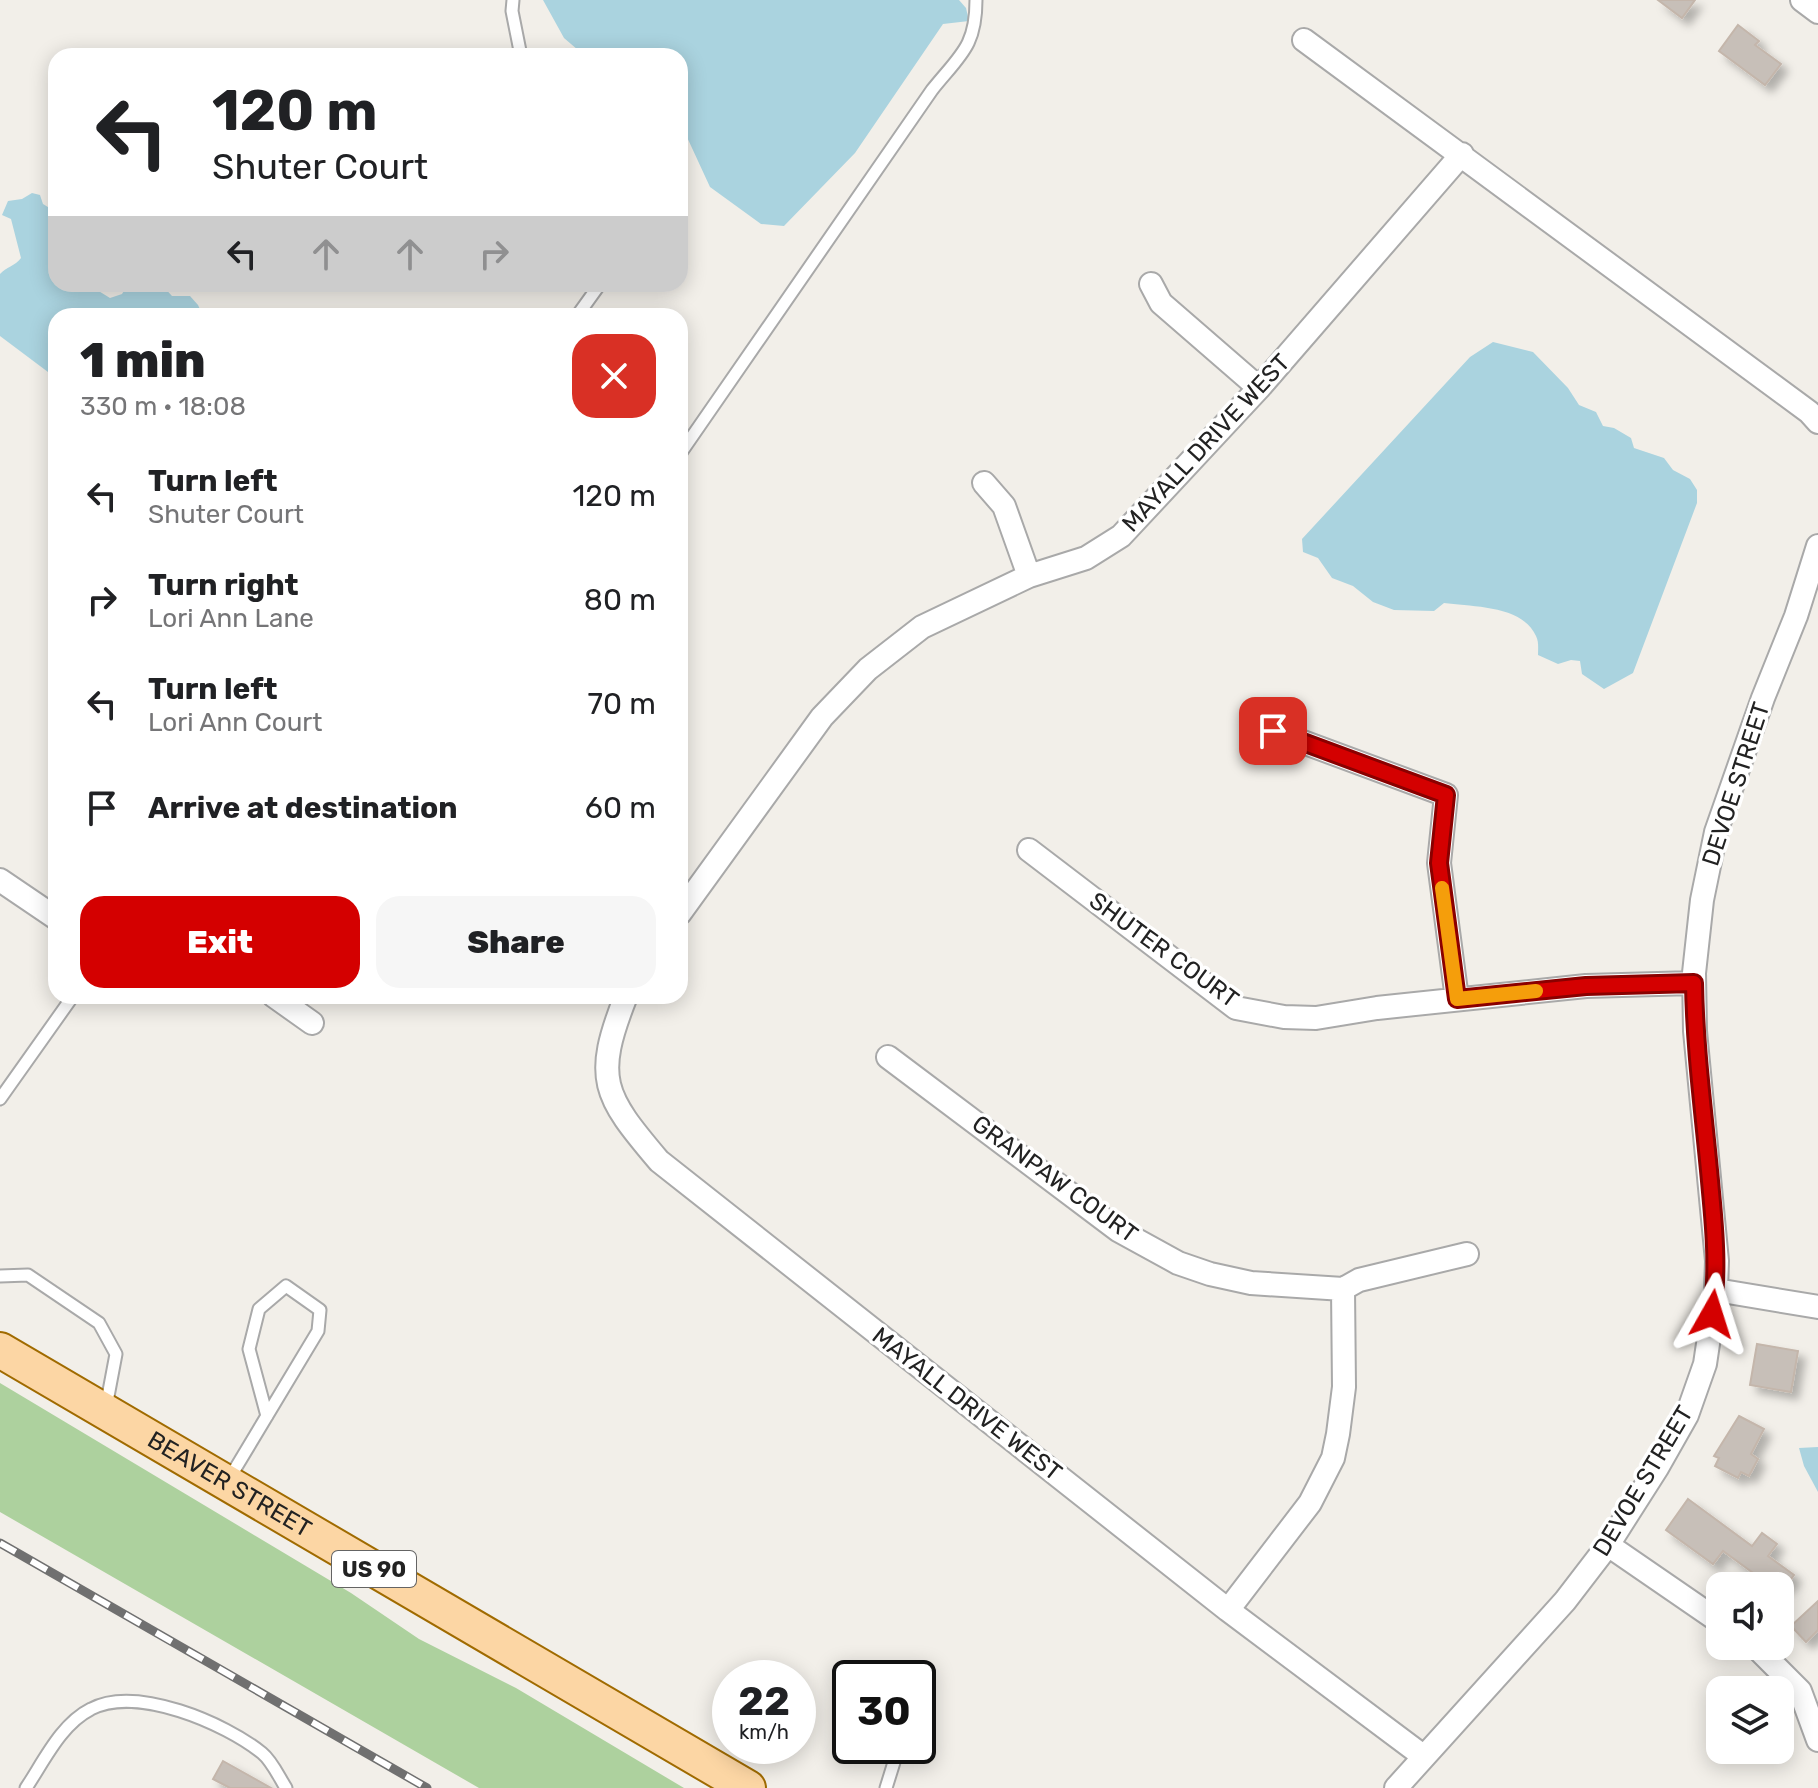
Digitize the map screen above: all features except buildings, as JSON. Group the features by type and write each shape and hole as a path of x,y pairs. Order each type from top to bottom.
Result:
{"main road":[{"name":"BEAVER STREET","path":"0,1350 748,1788"}],"street":[{"path":"1802,0 1818,12"},
{"path":"1304,40 1462,154 1809,412 1818,422"},
{"name":"MAYALL DRIVE WEST","path":"688,902 822,717 868,669 922,627 1029,576 1086,558 1121,536 1259,388 1462,154"},
{"path":"1151,284 1161,303 1259,388"},
{"path":"984,483 1004,506 1029,576"},
{"name":"DEVOE STREET","path":"1396,1788 1526,1645 1608,1545 1687,1415 1705,1364 1717,1261 1695,1031 1694,983 1702,900 1716,832 1763,698 1796,616 1818,546"},
{"path":"1273,731 1446,795 1439,863 1457,999"},
{"name":"SHUTER COURT","path":"1029,850 1236,1008 1284,1017 1316,1018 1586,986 1694,983"},
{"path":"0,880 48,913"},
{"path":"285,1004 312,1023"},
{"name":"MAYALL DRIVE WEST","path":"623,1004 606,1061 607,1084 625,1120 659,1161 1228,1610 1423,1756"},
{"name":"GRANPAW COURT","path":"888,1057 1118,1230 1178,1263 1210,1274 1251,1283 1343,1289 1359,1280 1467,1254"},
{"path":"1228,1610 1310,1503 1333,1458 1344,1387 1343,1289"},
{"path":"1716,1290 1818,1307"},
{"path":"1608,1545 1706,1612"},
{"path":"1770,1660 1800,1691 1818,1740"}],"lane":[{"path":"513,0 512,11 519,48"},
{"path":"688,442 932,90 971,42 976,21 976,0"},
{"path":"0,1099 67,1004"},
{"path":"0,1276 28,1275 99,1323 116,1354 105,1412"},
{"path":"227,1483 318,1331 320,1310 286,1286 259,1309 249,1349 267,1416"},
{"path":"26,1788 66,1729 92,1708 120,1700 172,1708 235,1734 265,1755 286,1788"},
{"path":"886,1788 893,1764"}],"green space":[{"path":"0,1383 351,1593 419,1639 516,1688 684,1788 479,1788 0,1512"}],"water":[{"path":"543,0 959,0 966,8 969,21 943,24 855,153 784,226 761,224 710,187 688,139 688,48 576,48 564,38"},
{"path":"32,193 40,195 43,204 48,207 48,292 100,292 110,298 123,292 168,292 172,296 190,296 199,308 48,308 48,372 0,336 0,274 21,258 11,219 2,215 8,201 22,199"},
{"path":"1493,342 1533,352 1568,388 1579,405 1596,412 1603,426 1614,428 1631,438 1634,448 1664,458 1673,470 1690,479 1697,490 1697,503 1633,673 1604,689 1582,674 1580,661 1558,664 1538,655 1537,638 1520,618 1496,609 1444,603 1434,611 1394,610 1373,602 1353,586 1332,578 1318,558 1303,552 1302,539 1470,357"},
{"path":"1818,1447 1818,1492 1804,1466 1799,1448"}],"railway":[{"path":"0,1543 427,1788"}],"slow traffic":[{"path":"1442,888 1457,999 1536,991"}],"route":[{"path":"1273,731 1446,795 1439,863 1457,999 1586,986 1694,983 1695,1031 1717,1261 1712,1314"}]}
